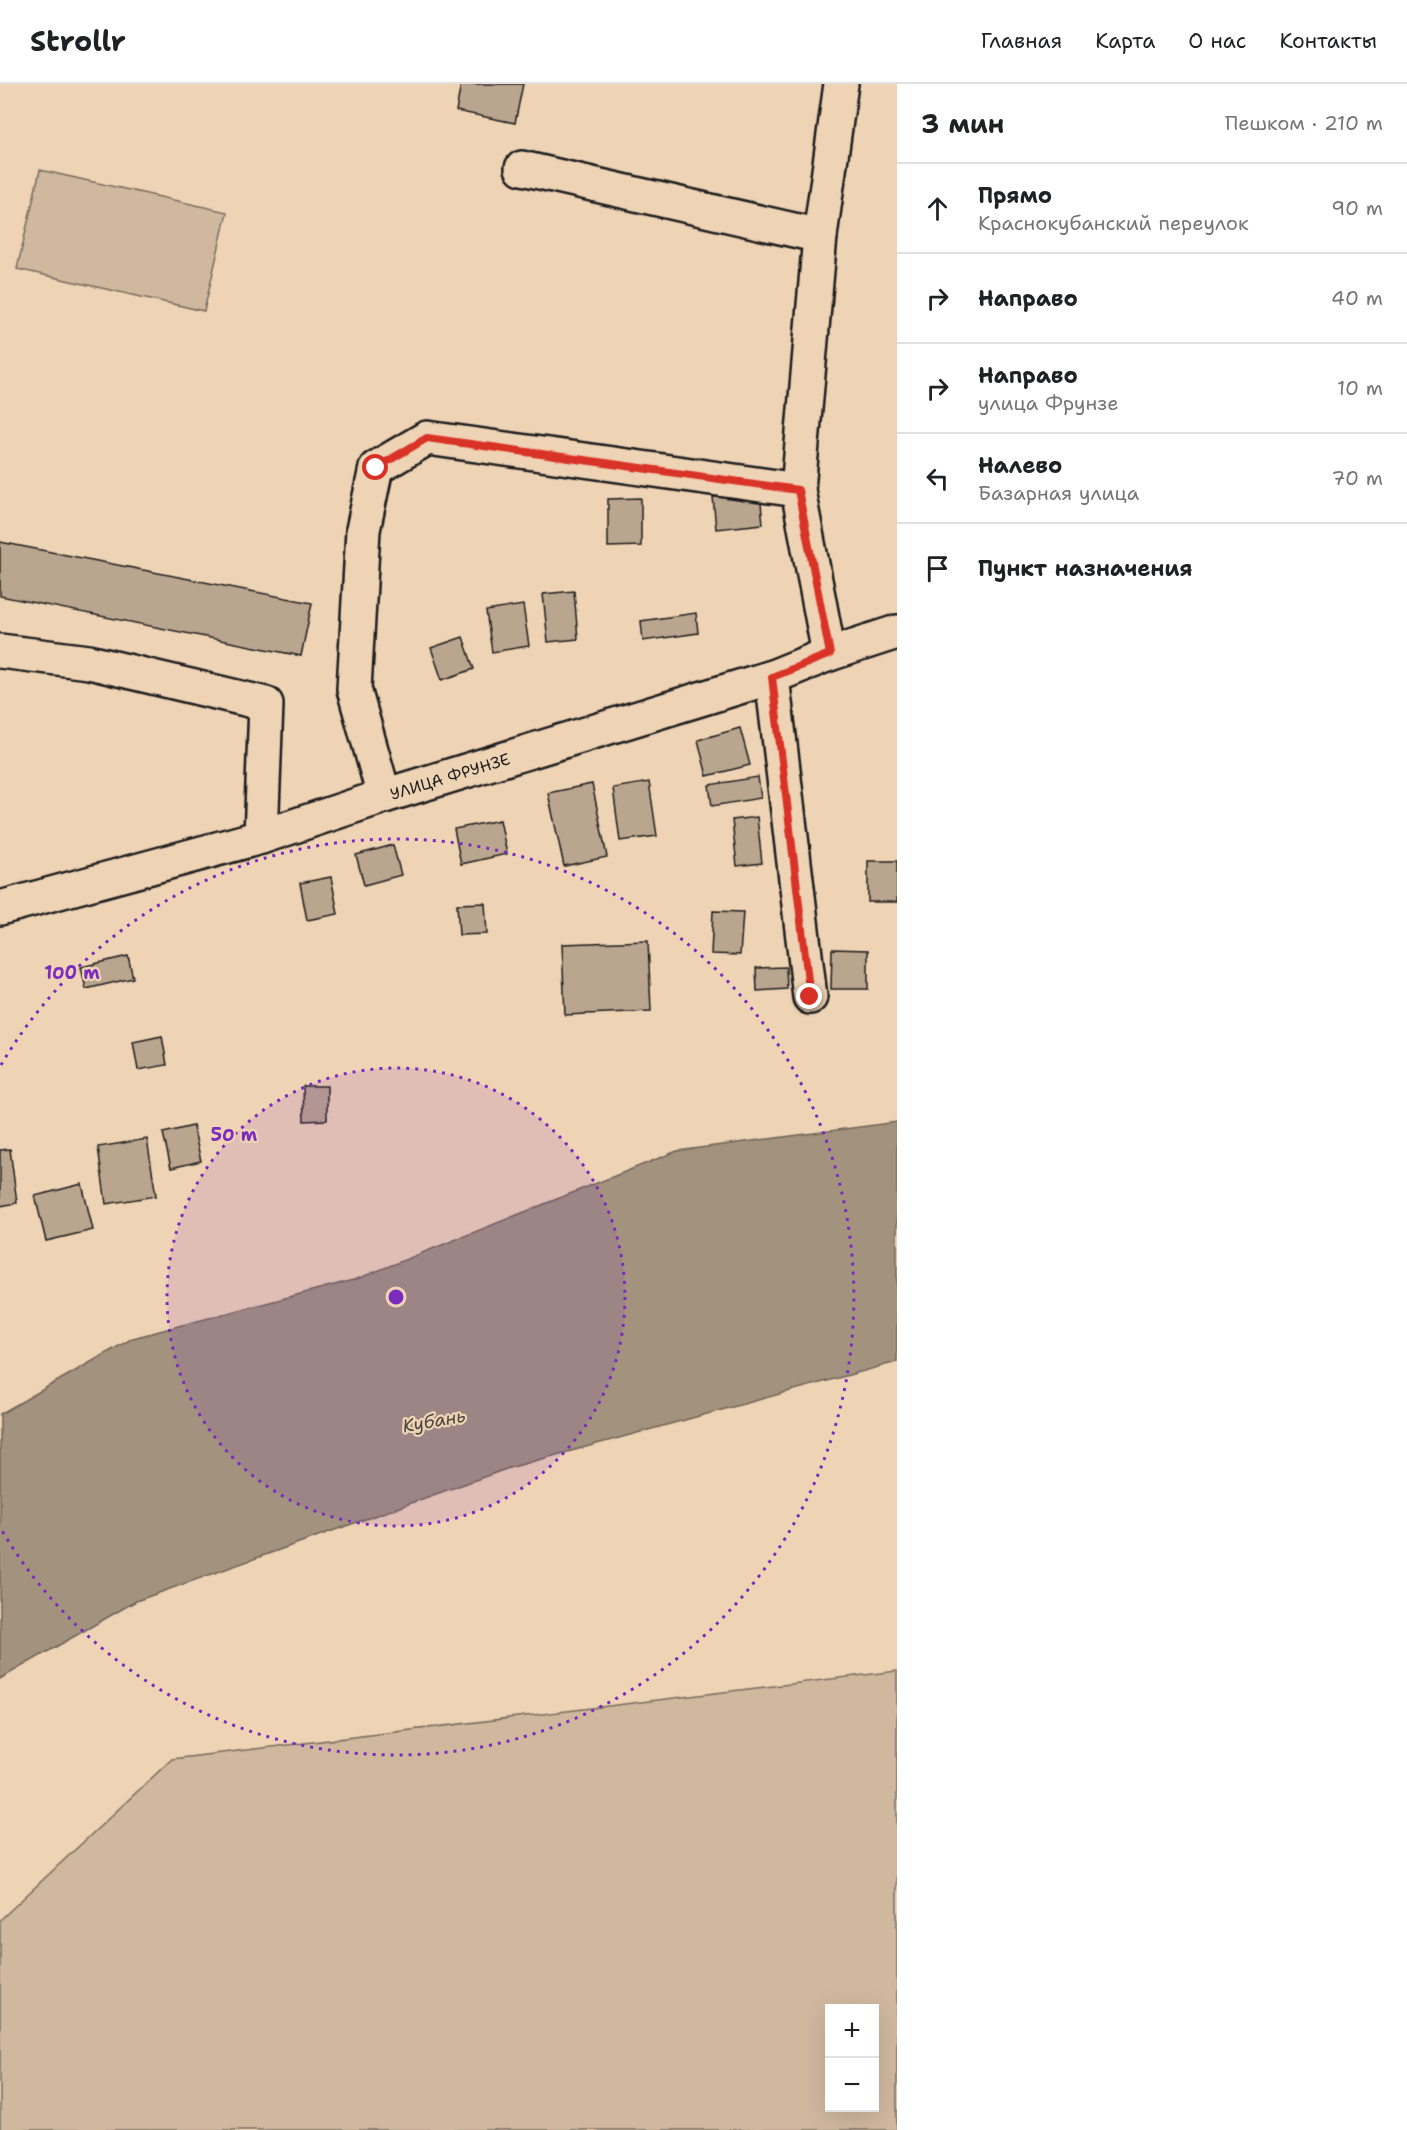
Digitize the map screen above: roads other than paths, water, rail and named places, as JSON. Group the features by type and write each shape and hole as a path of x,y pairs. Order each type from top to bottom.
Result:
{"street":[{"path":"830,654 798,490 820,236 841,84"},
{"path":"522,168 820,236"},
{"path":"384,796 354,689 363,530 376,468 427,438 798,490"},
{"name":"УЛИЦА ФРУНЗЕ","path":"0,908 261,837 384,796 772,677 830,654 897,632"},
{"path":"0,651 88,662 266,704 261,837"},
{"path":"772,677 810,997"}],"water":[{"name":"Кубань","path":"897,1122 897,1362 509,1468 136,1601 0,1679 0,1414 133,1338 357,1279 677,1151"}]}
